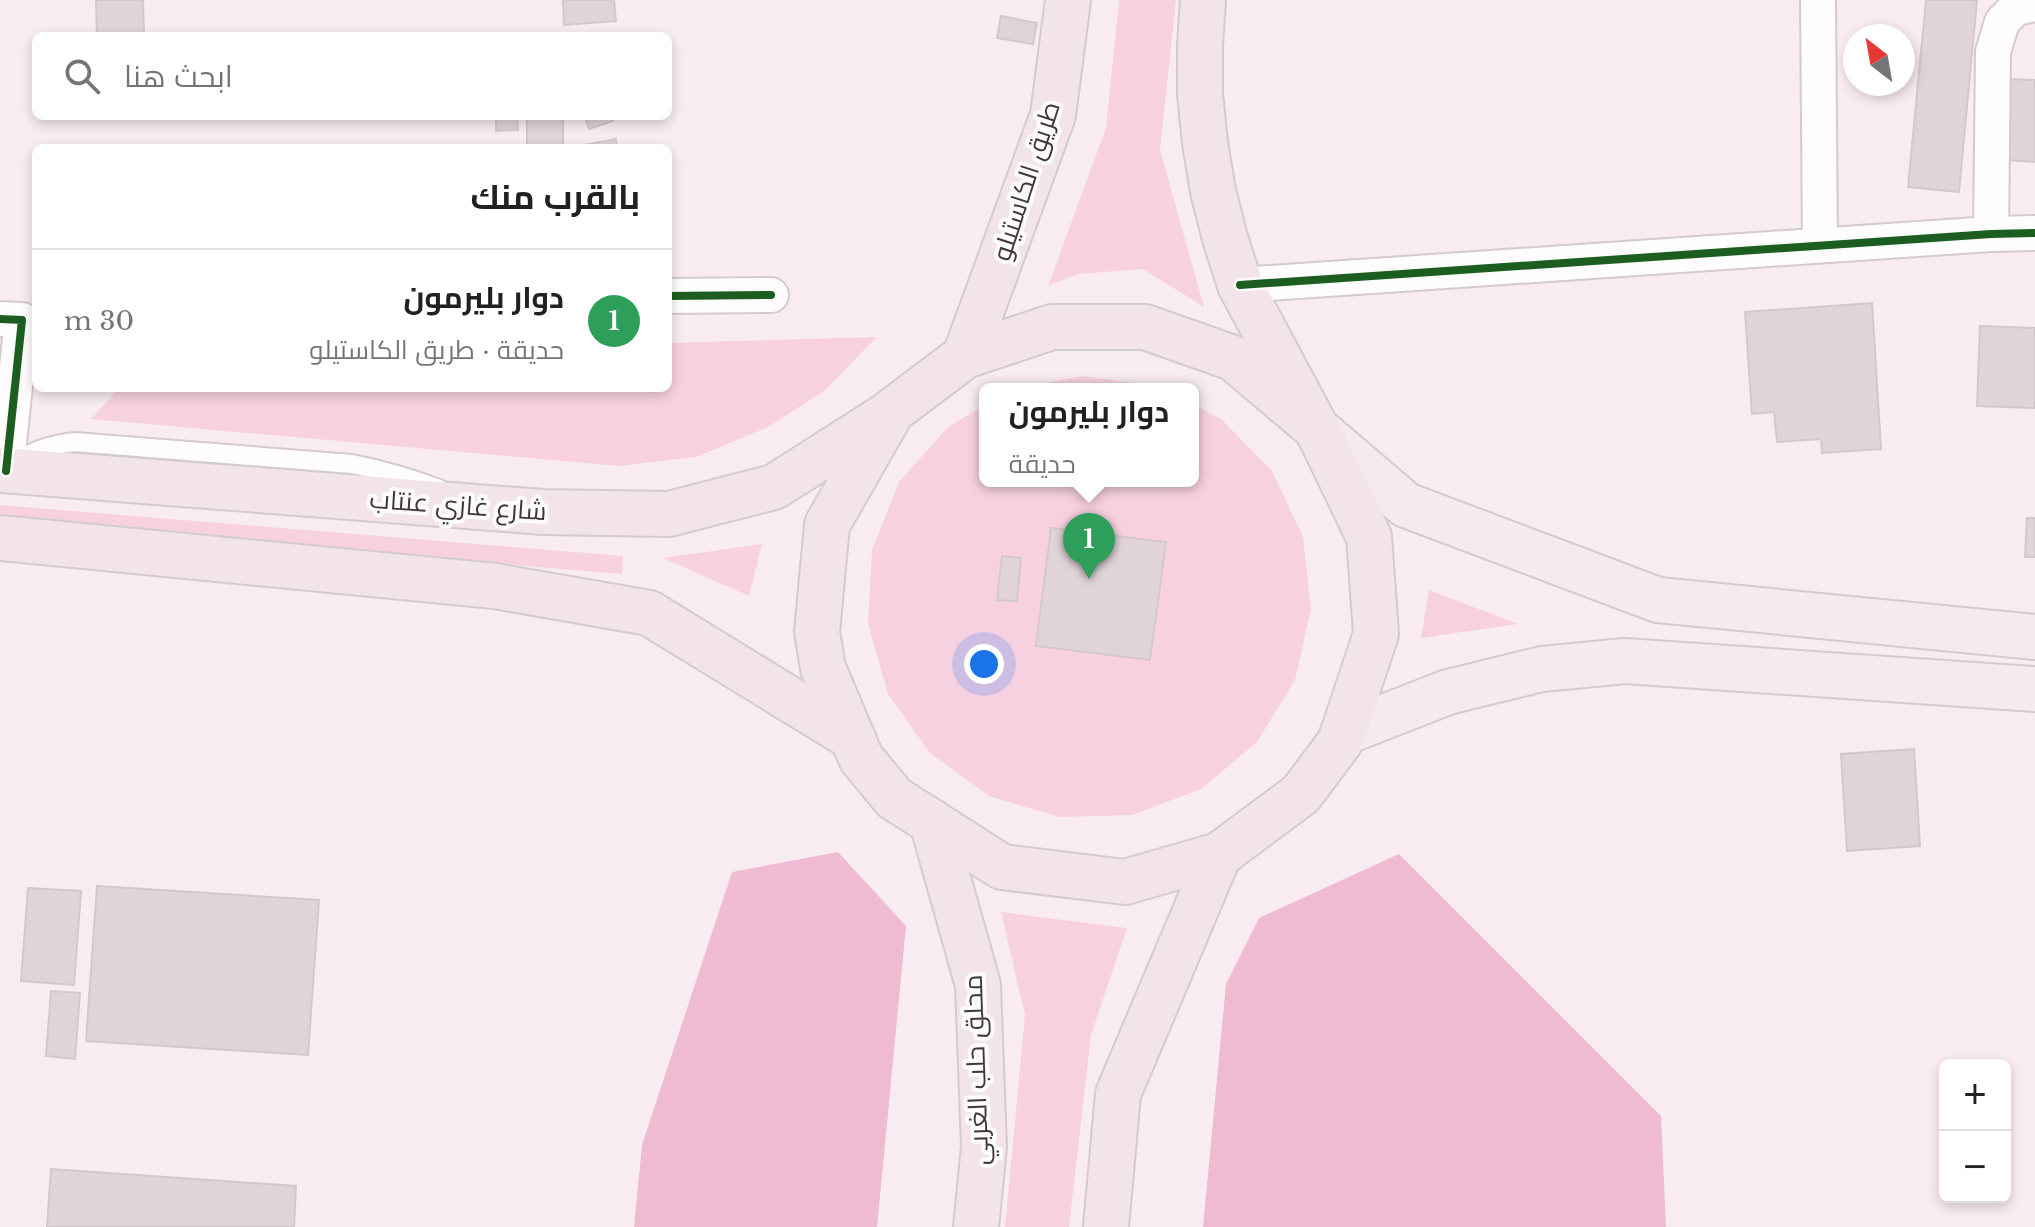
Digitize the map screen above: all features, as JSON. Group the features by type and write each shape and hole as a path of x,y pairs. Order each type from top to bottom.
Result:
{"highway":[{"name":"طريق الكاستيلو","path":"965,356 1053,115 1068,0"},
{"path":"892,411 827,525 817,632 823,668 861,758 894,798 1002,867 1125,882 1219,855 1301,794 1340,742 1376,634 1369,537 1317,429 1240,285 1225,238 1205,143 1200,94 1203,0"},
{"path":"965,356 1052,327 1145,327 1233,358 1317,429"},
{"name":"شارع غازي عنتاب","path":"3,470 543,512 669,514 774,487 892,411 965,356"},
{"path":"0,538 495,586 649,613 853,738"},
{"name":"محلق حلب الغربي","path":"932,822 978,985 984,1147 976,1227"},
{"path":"1106,1227 1118,1094 1219,855"}],"main road":[{"path":"1317,429 1406,505 1658,600 2035,637"},
{"path":"1343,733 1448,692 1542,669 1625,661 2035,689"}],"street":[{"path":"1818,0 1820,245"},
{"path":"1991,234 1993,52 2002,22 2016,8 2035,4"},
{"path":"1240,285 2035,233"},
{"path":"672,296 771,295"},
{"path":"3,470 19,319"}],"shaded area":[{"path":"1119,0 1176,0 1160,150 1204,307 1143,269 1078,274 1048,286 1106,128"},
{"path":"877,337 824,391 768,427 696,457 619,466 91,419 115,392 672,392 672,343"},
{"path":"1083,376 1133,383 1047,383"},
{"path":"1199,407 1221,419 1272,471 1303,537 1311,609 1295,680 1257,742 1201,789 1132,815 1059,817 989,796 930,753 888,694 868,623 872,550 899,482 948,427 979,409 979,487 1199,487"},
{"path":"0,505 623,556 622,574 0,522"},
{"path":"762,544 749,596 663,558"},
{"path":"1429,590 1518,624 1421,638"},
{"path":"838,852 906,926 877,1227 634,1227 642,1145 732,872"},
{"path":"1399,854 1661,1116 1666,1227 1203,1227 1226,984 1259,918"},
{"path":"1001,912 1127,928 1091,1035 1069,1227 1005,1227 1025,1015"}],"building":[{"path":"96,0 143,0 144,32 97,32"},
{"path":"563,0 614,0 616,21 564,25"},
{"path":"1926,0 1977,0 1959,192 1908,187"},
{"path":"1001,16 1037,23 1033,44 997,38"},
{"path":"2011,79 2035,80 2035,162 2007,160"},
{"path":"496,120 517,120 518,130 496,131"},
{"path":"527,120 563,120 563,144 527,144"},
{"path":"586,120 613,121 589,129"},
{"path":"616,139 617,144 589,144"},
{"path":"1872,303 1881,449 1822,453 1821,439 1777,442 1774,412 1752,414 1745,312"},
{"path":"1980,326 2035,328 2035,408 1977,406"},
{"path":"2027,518 2035,518 2035,557 2025,557"},
{"path":"1051,528 1166,542 1150,660 1036,646"},
{"path":"1002,556 1021,558 1017,601 997,600"},
{"path":"1914,749 1920,846 1847,851 1841,754"},
{"path":"97,886 319,900 308,1055 86,1041"},
{"path":"28,888 81,891 74,985 21,981"},
{"path":"51,991 80,993 75,1059 46,1056"},
{"path":"51,1169 296,1186 294,1227 47,1227"}],"cycle path":[{"path":"1240,285 2035,233"},
{"path":"672,296 771,295"},
{"path":"0,319 22,320 6,471"}],"place":[{"name":"دوار بليرمون","path":"1089,579"}]}
